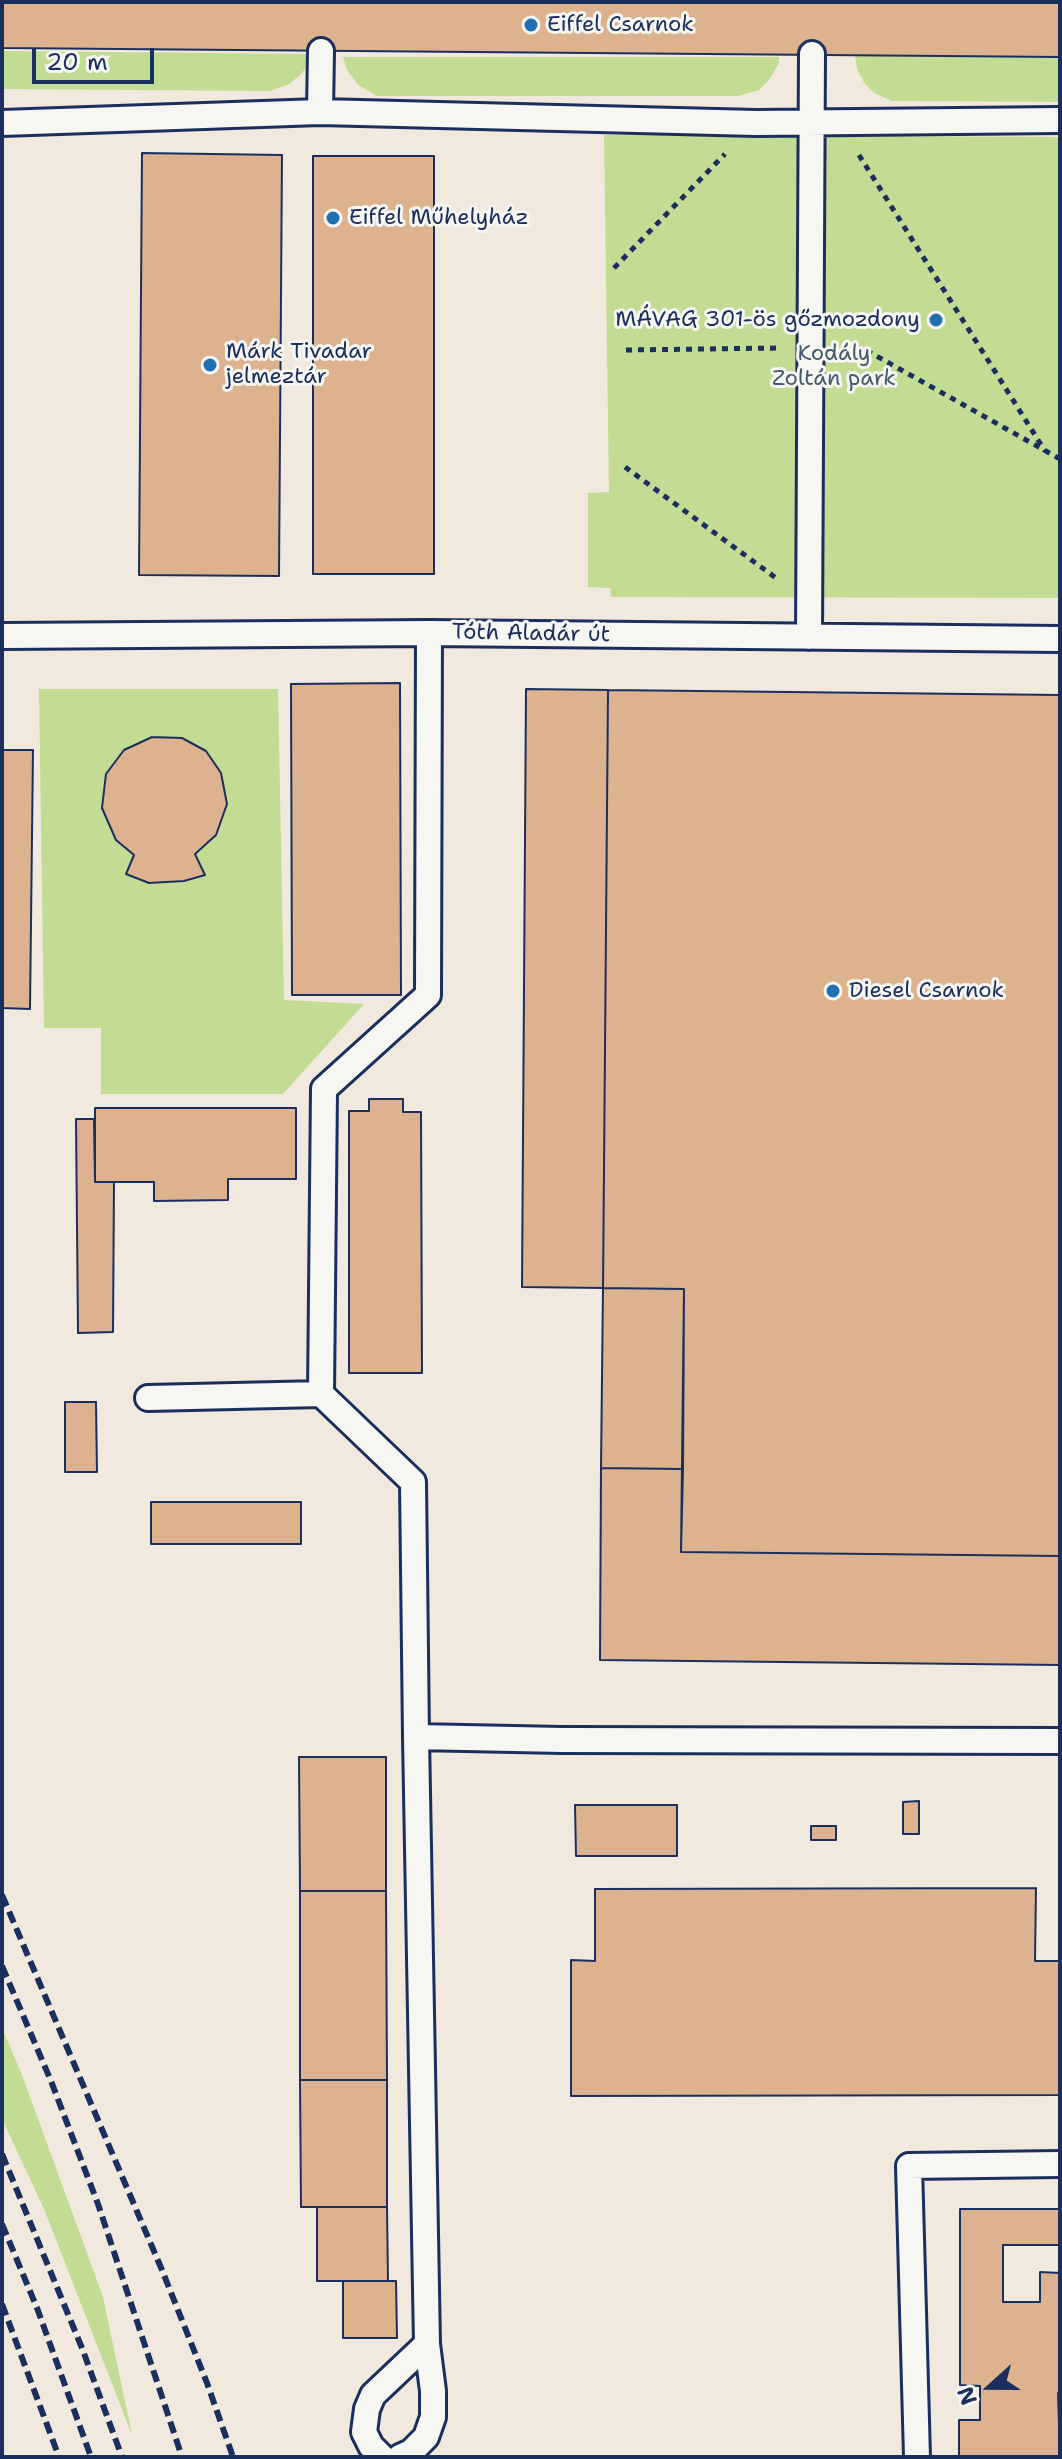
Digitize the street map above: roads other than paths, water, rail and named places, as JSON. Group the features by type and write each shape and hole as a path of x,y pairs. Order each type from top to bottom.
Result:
{"lane":[{"path":"320,112 321,51"},
{"path":"809,637 812,54"},
{"path":"2,123 320,112 756,123 1060,120"},
{"path":"321,1394 324,1089 428,995 429,633"},
{"name":"Tóth Aladár út","path":"2,636 429,633 1060,639"},
{"path":"148,1398 321,1394 413,1482 427,2344 433,2417 426,2437 411,2452 400,2457"},
{"path":"416,1737 1060,1741"},
{"path":"917,2457 909,2166 1060,2164"},
{"path":"382,2457 371,2446 364,2432 367,2409 373,2395 427,2344"}],"railway":[{"path":"2,1895 162,2270 233,2457"},
{"path":"2,1966 51,2081 98,2204 182,2457"},
{"path":"2,2154 82,2348 122,2457"},
{"path":"2,2224 37,2308 91,2457"},
{"path":"2,2304 59,2457"}],"place":[{"name":"Eiffel Csarnok","path":"531,25"},
{"name":"Eiffel Műhelyház","path":"333,218"},
{"name":"MÁVAG 301-ös gőzmozdony","path":"936,320"},
{"name":"Márk Tivadar jelmeztár","path":"210,365"},
{"name":"Diesel Csarnok","path":"833,991"}],"park label":[{"name":"Kodály Zoltán park","path":"834,366"}]}
